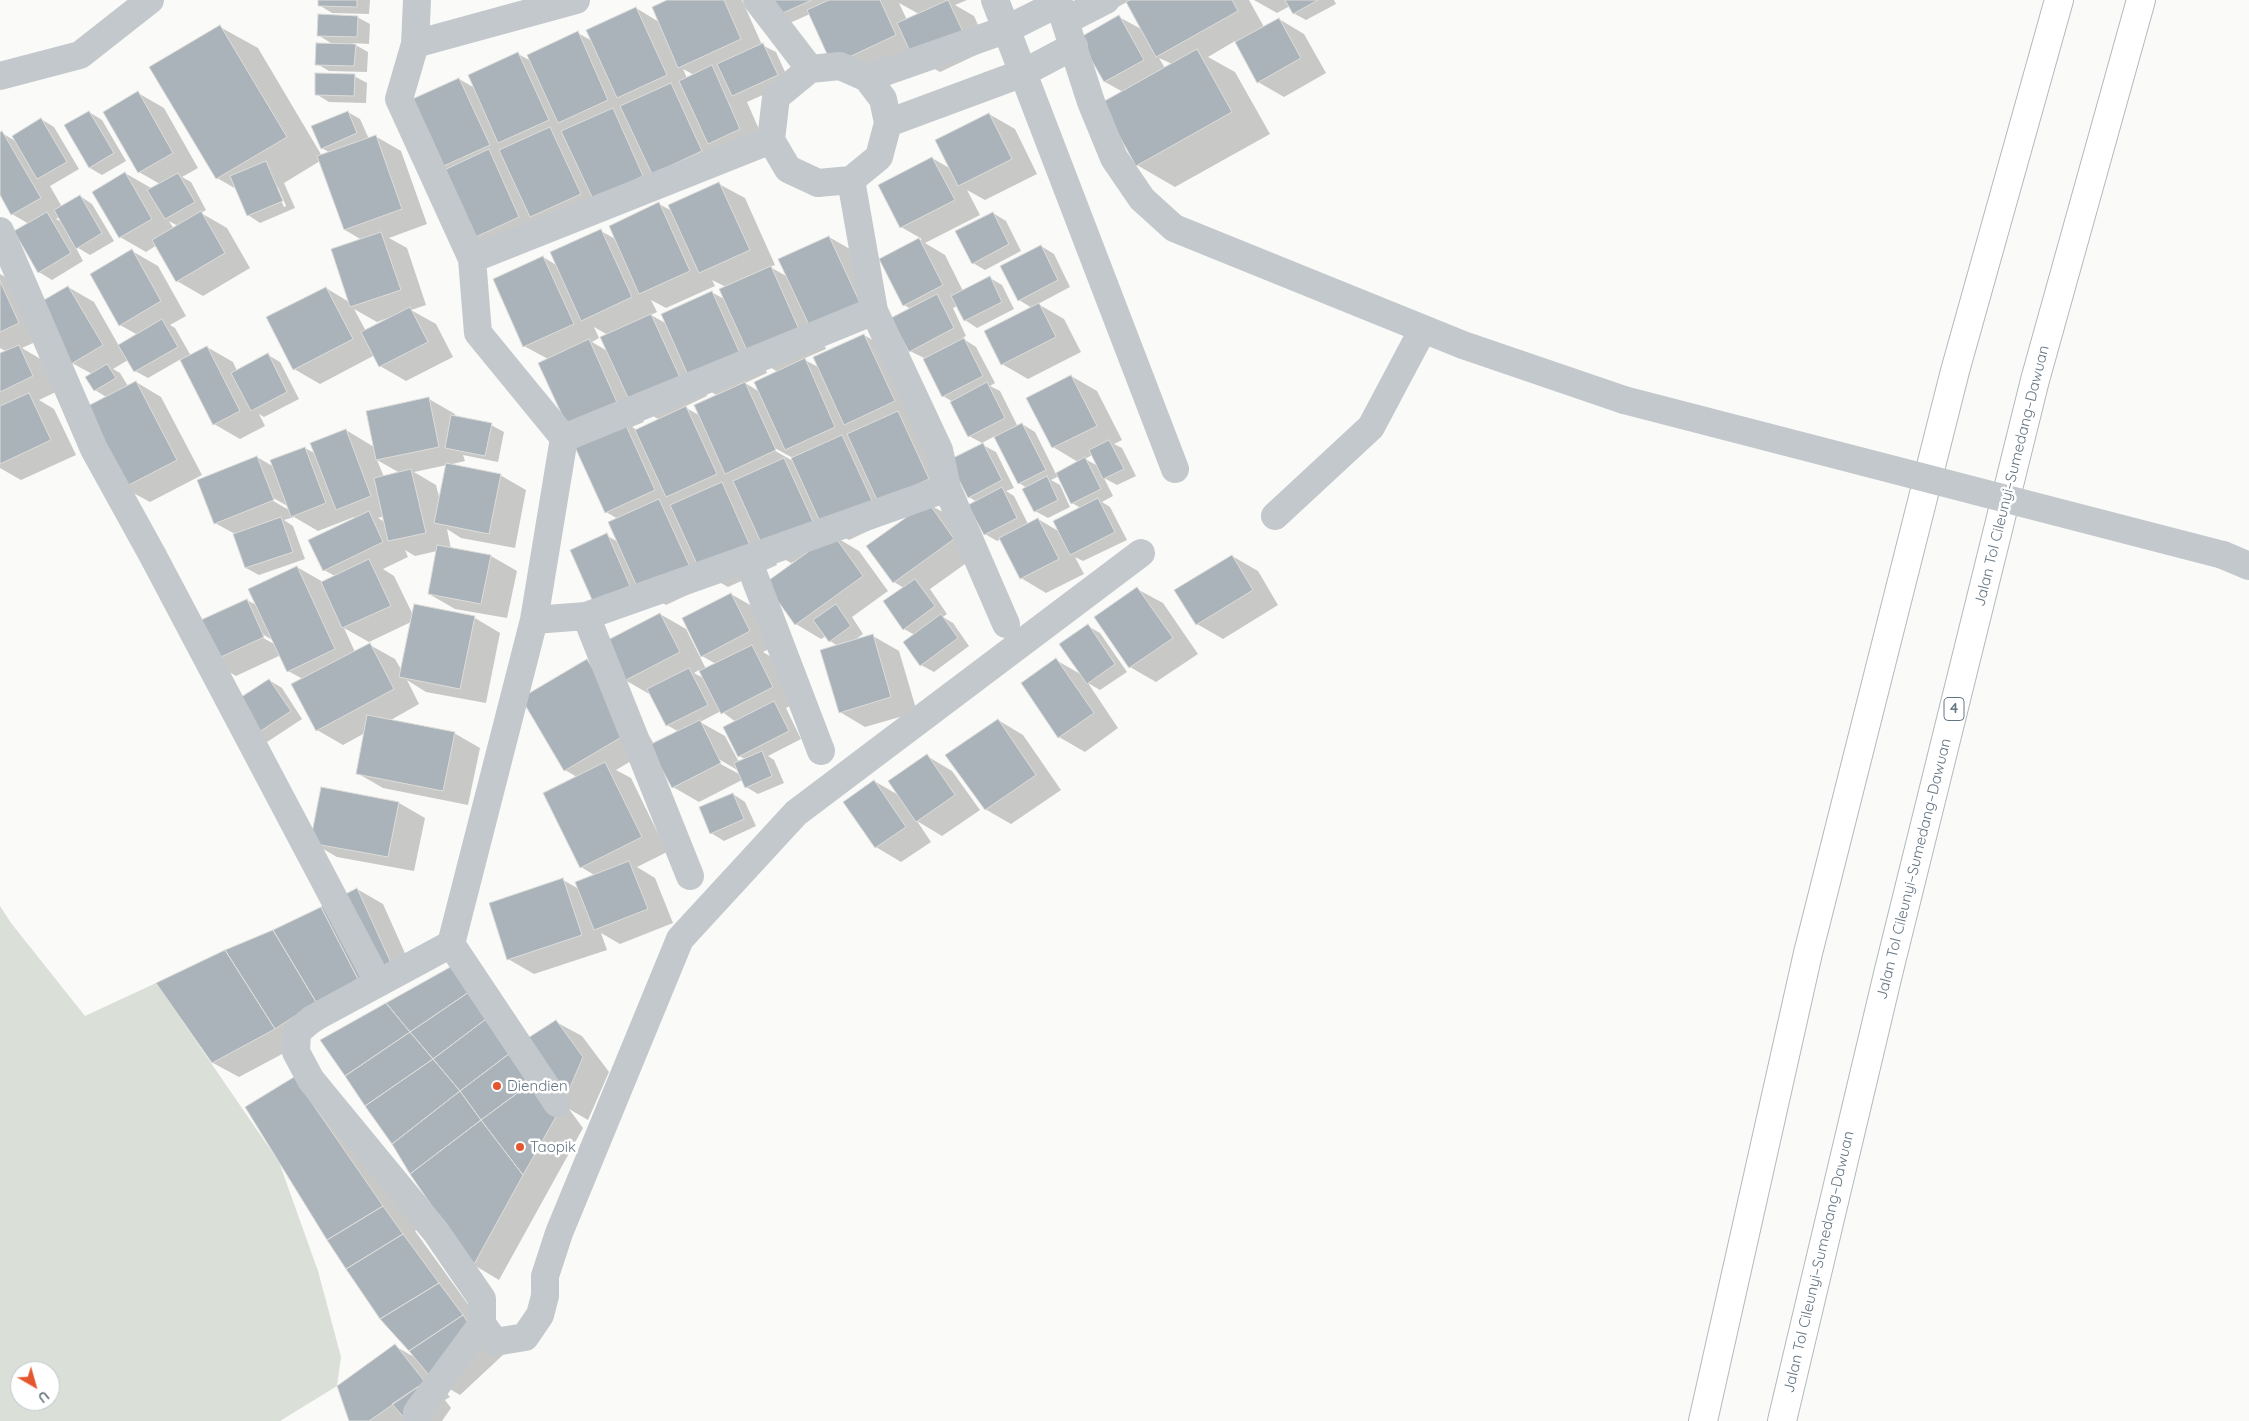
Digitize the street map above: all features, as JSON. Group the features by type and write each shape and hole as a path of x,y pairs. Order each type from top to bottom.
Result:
{"highway":[{"path":"1703,1421 1808,953 1955,371 2059,0"},
{"name":"Jalan Tol Cileunyi–Sumedang–Dawuan","path":"1782,1421 1890,964 2035,380 2141,0"}],"street":[{"path":"0,76 80,55 150,0"},
{"path":"416,1421 417,1412 482,1324 482,1299 441,1239 311,1080 296,1052 297,1032 312,1019 451,944 534,620 564,438 478,333 472,259 399,99 414,44 417,0"},
{"path":"414,44 576,0"},
{"path":"757,0 810,69"},
{"path":"994,0 1175,469"},
{"path":"867,78 1005,30 1061,8 1106,0"},
{"path":"1061,8 1091,102 1114,158 1142,200 1174,228 1463,345 1624,400 2223,555 2249,566"},
{"path":"888,123 1023,73 1074,46"},
{"path":"840,66 867,78 883,99 888,123 879,157 851,180 818,183 788,169 771,140 776,97 810,69 840,66"},
{"path":"472,259 771,140"},
{"path":"851,180 874,311 938,450 947,488 1006,624"},
{"path":"0,231 94,449 153,556 378,982"},
{"path":"564,438 874,311"},
{"path":"1275,516 1371,427 1423,328"},
{"path":"534,620 586,616 947,488"},
{"path":"482,1324 496,1342 525,1337 540,1315 545,1296 545,1276 559,1233 680,939 796,813 1141,553"},
{"path":"748,560 822,751"},
{"path":"586,616 690,876"},
{"path":"451,944 558,1104"}],"shaded area":[{"path":"0,906 11,923 85,1016 156,983 279,1162 318,1271 341,1357 337,1386 280,1421 0,1421"}],"building":[{"path":"318,0 357,0 357,7 318,6"},
{"path":"667,0 724,0 741,39 678,68 652,7"},
{"path":"771,0 812,0 778,15"},
{"path":"829,0 880,0 896,35 832,65 807,10"},
{"path":"948,0 964,34 913,58 897,23"},
{"path":"1130,0 1232,0 1238,11 1156,57 1126,2"},
{"path":"1285,0 1318,0 1293,14"},
{"path":"636,7 667,75 617,98 586,30"},
{"path":"318,14 358,16 357,37 317,36"},
{"path":"1119,15 1144,60 1104,82 1079,38"},
{"path":"1279,18 1301,58 1257,83 1235,42"},
{"path":"220,25 287,137 216,179 149,67"},
{"path":"578,31 608,100 558,123 527,55"},
{"path":"316,43 356,44 354,66 315,65"},
{"path":"763,43 778,75 732,96 717,64"},
{"path":"1197,49 1232,112 1136,166 1101,103"},
{"path":"518,52 549,120 498,143 468,75"},
{"path":"712,65 740,129 708,144 679,81"},
{"path":"315,73 355,74 354,96 315,95"},
{"path":"459,78 490,145 439,168 408,101"},
{"path":"671,83 702,151 652,174 620,106"},
{"path":"138,91 173,153 138,173 103,112"},
{"path":"613,108 643,176 593,199 561,131"},
{"path":"89,111 114,153 89,168 64,125"},
{"path":"348,111 357,133 321,149 311,126"},
{"path":"989,113 1012,159 958,186 935,140"},
{"path":"41,118 67,162 37,179 12,136"},
{"path":"550,127 581,194 530,217 499,150"},
{"path":"2,131 41,198 11,215 0,195 0,132"},
{"path":"376,135 402,209 344,230 317,156"},
{"path":"489,149 519,217 469,240 438,173"},
{"path":"932,157 955,200 900,228 878,185"},
{"path":"266,161 283,201 247,216 230,176"},
{"path":"125,172 152,219 119,238 92,192"},
{"path":"178,173 195,202 165,219 147,190"},
{"path":"719,182 750,250 699,273 668,205"},
{"path":"80,195 102,233 76,249 54,210"},
{"path":"659,202 690,271 639,294 609,226"},
{"path":"201,211 225,253 176,282 152,240"},
{"path":"47,212 71,253 38,273 14,231"},
{"path":"993,212 1009,244 972,264 955,231"},
{"path":"601,229 632,297 581,321 550,252"},
{"path":"381,232 401,290 350,307 331,249"},
{"path":"829,236 860,303 810,327 778,259"},
{"path":"919,238 943,285 903,306 879,259"},
{"path":"1041,245 1058,280 1018,301 1000,266"},
{"path":"132,249 161,301 119,326 90,274"},
{"path":"543,256 574,324 523,347 493,279"},
{"path":"771,266 801,334 750,357 719,289"},
{"path":"990,276 1002,302 964,321 951,296"},
{"path":"0,281 19,323 0,332"},
{"path":"68,286 103,345 71,364 37,304"},
{"path":"326,287 353,339 293,370 266,317"},
{"path":"712,291 742,358 691,382 661,314"},
{"path":"937,294 954,328 909,352 891,318"},
{"path":"1039,303 1056,337 1001,365 984,331"},
{"path":"410,307 428,342 379,367 361,332"},
{"path":"651,314 682,382 631,404 600,337"},
{"path":"162,319 178,347 134,372 118,345"},
{"path":"864,334 895,401 844,425 813,357"},
{"path":"964,338 983,376 942,397 923,359"},
{"path":"589,339 619,407 569,430 538,363"},
{"path":"19,345 33,376 0,392 0,353"},
{"path":"207,346 240,411 213,425 180,360"},
{"path":"268,353 287,392 251,411 231,373"},
{"path":"805,358 835,427 785,450 754,382"},
{"path":"107,364 116,378 94,391 85,377"},
{"path":"1071,375 1097,426 1052,448 1026,398"},
{"path":"136,381 177,460 123,488 82,409"},
{"path":"745,382 776,450 725,474 694,405"},
{"path":"987,382 1005,418 968,437 950,402"},
{"path":"29,393 51,440 0,464 0,406"},
{"path":"429,397 439,447 376,460 366,411"},
{"path":"686,406 717,474 666,497 635,430"},
{"path":"898,411 929,479 878,502 847,434"},
{"path":"451,415 492,423 485,456 445,448"},
{"path":"624,421 655,490 605,513 574,445"},
{"path":"1022,423 1046,470 1018,484 994,437"},
{"path":"346,429 371,496 336,510 310,443"},
{"path":"842,435 873,503 822,526 791,458"},
{"path":"1109,440 1124,469 1103,479 1089,450"},
{"path":"983,443 1002,480 968,498 949,460"},
{"path":"305,447 326,503 291,517 270,460"},
{"path":"257,456 274,500 214,524 197,480"},
{"path":"1085,457 1101,489 1071,504 1056,473"},
{"path":"784,458 815,526 764,549 733,481"},
{"path":"446,463 501,474 489,534 434,523"},
{"path":"411,469 426,533 388,541 374,478"},
{"path":"1047,476 1058,500 1034,512 1022,489"},
{"path":"722,482 752,550 701,573 670,505"},
{"path":"1002,487 1017,518 984,535 968,505"},
{"path":"1098,498 1115,532 1070,555 1053,521"},
{"path":"659,499 690,567 639,591 608,522"},
{"path":"928,502 954,539 893,583 866,546"},
{"path":"369,511 383,542 323,571 308,540"},
{"path":"281,517 293,552 245,568 233,534"},
{"path":"1038,518 1059,559 1020,579 999,538"},
{"path":"607,533 630,586 593,602 570,550"},
{"path":"833,534 863,576 795,625 765,583"},
{"path":"437,545 491,555 481,604 428,594"},
{"path":"1232,555 1253,590 1196,625 1174,590"},
{"path":"369,559 391,606 342,628 321,582"},
{"path":"297,566 335,649 287,672 248,589"},
{"path":"915,579 935,606 903,630 883,601"},
{"path":"1137,587 1173,638 1129,668 1094,617"},
{"path":"731,593 750,631 701,657 682,618"},
{"path":"247,599 264,637 210,662 192,624"},
{"path":"414,604 475,616 460,689 399,677"},
{"path":"836,604 851,626 829,642 813,620"},
{"path":"660,613 680,652 624,681 604,642"},
{"path":"941,614 958,638 920,666 903,642"},
{"path":"1088,624 1115,664 1087,684 1059,644"},
{"path":"873,634 891,697 839,713 820,650"},
{"path":"370,643 394,689 316,731 291,684"},
{"path":"752,645 773,687 721,714 699,671"},
{"path":"1056,658 1094,713 1058,738 1021,683"},
{"path":"587,659 630,732 564,771 521,698"},
{"path":"689,668 708,705 666,726 647,689"},
{"path":"269,679 291,711 253,736 232,703"},
{"path":"774,701 789,731 738,757 723,727"},
{"path":"367,715 455,732 443,791 356,774"},
{"path":"998,719 1036,775 985,810 945,755"},
{"path":"700,720 721,763 672,788 649,745"},
{"path":"762,751 772,776 745,788 734,763"},
{"path":"927,754 955,795 916,822 888,781"},
{"path":"605,762 642,837 580,868 543,793"},
{"path":"874,780 906,827 875,848 843,802"},
{"path":"321,787 399,802 388,857 310,843"},
{"path":"733,793 744,819 710,834 699,807"},
{"path":"629,861 648,909 594,930 575,882"},
{"path":"563,878 582,935 507,960 489,903"},
{"path":"357,888 391,963 358,979 321,907"},
{"path":"321,907 358,979 316,1002 273,930"},
{"path":"273,930 316,1002 275,1029 225,950"},
{"path":"225,950 275,1029 212,1063 156,983"},
{"path":"454,965 472,990 410,1032 386,1003"},
{"path":"472,990 490,1016 433,1059 410,1032"},
{"path":"386,1003 410,1032 345,1076 320,1040"},
{"path":"490,1016 514,1050 460,1091 433,1059"},
{"path":"556,1020 583,1057 562,1106 517,1045"},
{"path":"410,1032 433,1059 365,1106 345,1076"},
{"name":"Diendien","path":"514,1050 535,1080 481,1120 460,1091"},
{"path":"433,1059 460,1091 392,1144 365,1106"},
{"path":"294,1077 383,1206 327,1240 245,1107"},
{"name":"Taopik","path":"535,1080 558,1113 523,1175 481,1120"},
{"path":"460,1091 481,1120 410,1174 392,1144"},
{"path":"481,1120 523,1175 473,1266 410,1174"},
{"path":"383,1206 403,1234 346,1269 327,1240"},
{"path":"403,1234 439,1283 380,1319 346,1269"},
{"path":"439,1283 463,1315 409,1351 380,1319"},
{"path":"463,1315 479,1339 434,1381 409,1351"},
{"path":"395,1344 425,1382 369,1421 349,1421 337,1386"},
{"path":"425,1382 407,1421 392,1404"}],"place":[{"name":"Diendien","path":"497,1086"},
{"name":"Taopik","path":"520,1147"}]}
